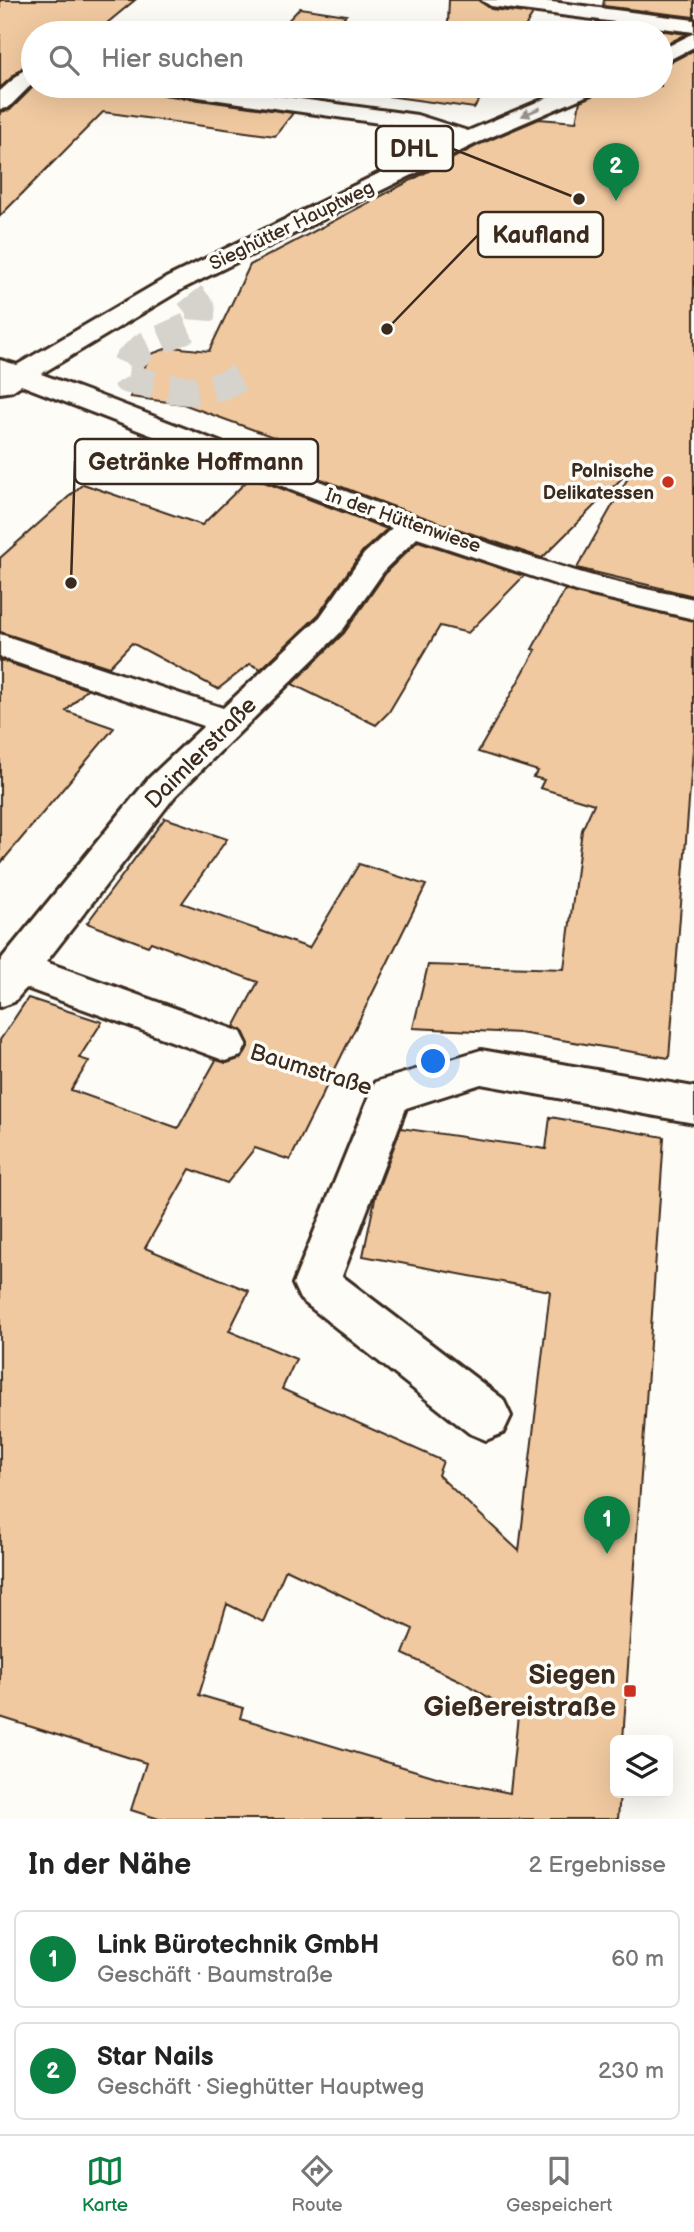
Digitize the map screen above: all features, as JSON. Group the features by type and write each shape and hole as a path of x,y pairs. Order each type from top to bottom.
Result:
{"street":[{"path":"491,0 655,21"},
{"path":"673,23 694,26"},
{"path":"673,51 694,39"},
{"path":"11,64 21,66"},
{"path":"0,103 21,81"},
{"path":"248,98 417,122 469,138"},
{"name":"Sieghütter Hauptweg","path":"6,376 183,289 469,138 564,98"},
{"path":"331,185 365,192"},
{"name":"In der Hüttenwiese","path":"6,376 577,582 694,609"},
{"name":"Daimlerstraße","path":"9,980 162,787 331,624 375,561 413,525"},
{"path":"0,645 231,723"},
{"name":"Baumstraße","path":"9,980 226,1044"},
{"name":"Baumstraße","path":"390,1095 481,1067 694,1105"},
{"path":"390,1095 316,1284 485,1416"}],"path":[{"name":"Baumstraße","path":"226,1044 390,1095"}],"building":[{"path":"0,0 135,0 110,21 21,21 21,69 0,88"},
{"path":"449,0 479,0 491,9 533,14 529,21 448,21"},
{"path":"604,0 694,0 694,17 603,6"},
{"path":"300,8 346,15 340,21 288,21"},
{"path":"673,32 687,34 673,41"},
{"path":"694,50 694,596 577,568 629,476 626,474 542,558 389,505 269,459 287,442 183,404 130,397 151,354 171,347 209,351 250,265 478,145 539,119 576,122 580,101 587,98 673,98 673,61"},
{"path":"22,98 185,98 293,113 275,136 103,112 0,216 0,112 10,110"},
{"path":"402,98 481,98 474,108"},
{"path":"251,477 387,529 362,552 318,615 261,669 250,664 218,689 132,643 109,667 0,632 0,558 83,484 202,525"},
{"path":"418,541 524,576 468,633 440,626 389,712 376,725 292,684 344,633 388,570"},
{"path":"565,590 694,621 694,737 669,1058 520,1033 413,1028 428,965 564,969 582,830 594,804 540,788 544,780 533,777 538,771 478,752 536,650 532,649"},
{"path":"0,660 87,689 66,711 114,728 0,864"},
{"path":"165,818 227,839 182,903 309,948 359,864 426,885 290,1160 255,1148 227,1183 190,1169 145,1248 249,1291 229,1331 296,1359 282,1389 443,1461 438,1475 519,1551 550,1291 363,1256 376,1194 401,1128 546,1149 550,1117 664,1137 623,1735 610,1735 610,1798 620,1798 618,1819 159,1819 131,1810 146,1763 0,1717 0,1040 28,998 102,1022 79,1058 89,1061 71,1090 178,1128 216,1060 227,1063 242,1058 249,1045 243,1031 234,1027 258,982 151,942 148,946 87,923","holes":["286,1569 413,1629 403,1654 461,1681 518,1715 510,1793 443,1779 240,1718 243,1708 199,1695 227,1604 263,1622"]}],"tunnel":[{"path":"190,295 201,309 200,322 144,347 128,361 123,372 127,379 171,389 198,391 211,389 240,377"}],"place":[{"name":"DHL","path":"579,199"},
{"name":"Star Nails","path":"616,201"},
{"name":"Kaufland","path":"387,329"},
{"name":"Polnische Delikatessen","path":"668,482"},
{"name":"Getränke Hoffmann","path":"71,583"},
{"name":"Link Bürotechnik GmbH","path":"607,1554"},
{"name":"Siegen Gießereistraße","path":"630,1691"}]}
